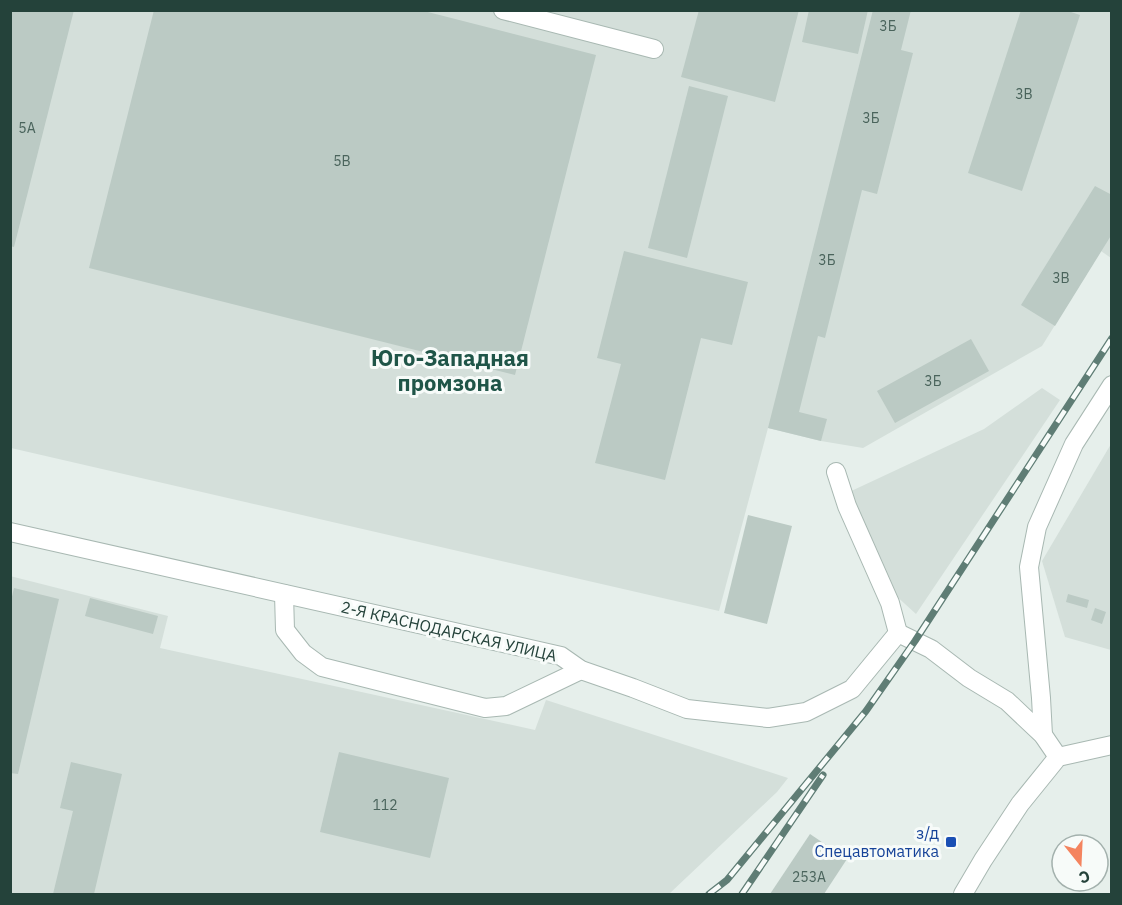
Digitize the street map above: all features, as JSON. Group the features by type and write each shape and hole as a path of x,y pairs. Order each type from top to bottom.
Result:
{"street":[{"path":"503,10 654,49"},
{"path":"1043,735 1029,567 1037,527 1074,444 1112,386"},
{"path":"836,472 847,506 890,603 898,633 931,649 969,678 1007,701 1043,735 1059,757"},
{"name":"2-Я КРАСНОДАРСКАЯ УЛИЦА","path":"10,532 561,656 581,670 687,709 768,718 806,712 852,689 898,633"},
{"path":"284,594 285,630 303,653 322,667 485,708 506,706 581,670"},
{"path":"963,894 1020,804 1059,757 1112,745"}],"shaded area":[{"path":"11,11 1111,11 1111,258 1101,251 1042,346 863,448 821,441 768,428 719,611 11,448"},
{"path":"1042,388 1060,400 916,614 893,593 847,493 984,429"},
{"path":"1111,444 1111,650 1065,637 1042,561"},
{"path":"10,576 168,616 160,648 535,730 546,700 788,778 777,792 669,894 11,894"}],"building":[{"path":"10,10 74,10 14,247 10,246"},
{"path":"154,10 420,10 596,55 515,375 89,268"},
{"path":"699,10 799,10 775,102 681,77"},
{"path":"809,10 868,10 858,54 802,42"},
{"path":"873,10 911,10 901,50 913,53 877,194 862,190 825,338 818,336 799,412 827,419 821,441 768,428"},
{"path":"1021,10 1065,10 1080,15 1022,191 968,173"},
{"path":"689,86 728,96 687,258 648,248"},
{"path":"1095,186 1112,195 1112,234 1055,326 1021,305"},
{"path":"624,251 748,282 732,345 701,338 665,480 595,463 621,364 597,358"},
{"path":"971,339 989,371 895,423 877,391"},
{"path":"748,515 792,526 767,624 724,613"},
{"path":"14,588 59,599 18,774 10,773 10,605"},
{"path":"1068,594 1089,600 1087,608 1066,602"},
{"path":"90,598 158,616 153,634 85,616"},
{"path":"1095,608 1106,612 1102,624 1091,620"},
{"path":"339,752 449,778 430,858 320,832"},
{"path":"71,762 122,774 94,894 53,894 73,811 60,808"},
{"path":"810,834 847,859 824,894 770,894"}],"railway":[{"path":"709,894 727,880 866,711 915,641 1112,338"},
{"path":"742,894 823,775"}],"place":[{"name":"з/д Спецавтоматика","path":"951,842"}],"district":[{"name":"Юго-Западная промзона","path":"450,370"}]}
